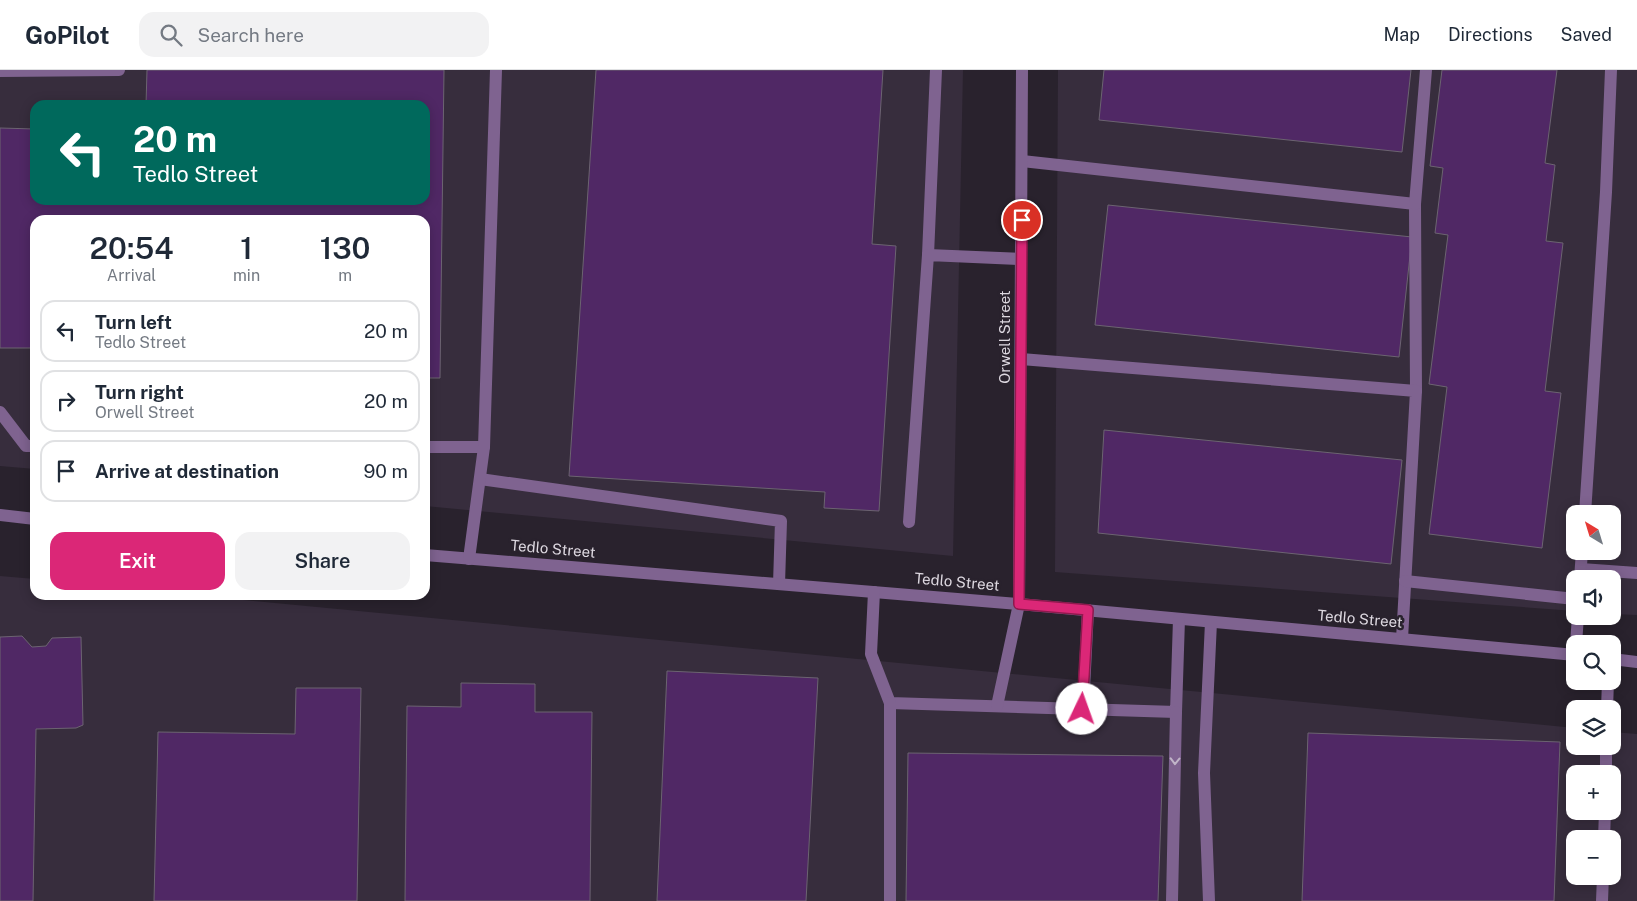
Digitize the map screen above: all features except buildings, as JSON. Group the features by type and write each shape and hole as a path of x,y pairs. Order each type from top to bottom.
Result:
{"street":[{"path":"0,71 119,70"},
{"path":"469,559 484,447 496,70"},
{"path":"909,522 928,255 936,70"},
{"name":"Orwell Street","path":"997,706 1019,604 1022,70"},
{"path":"1402,639 1416,392 1415,204 1426,70"},
{"path":"1586,505 1606,192 1611,70"},
{"path":"1022,161 1415,204"},
{"path":"928,255 1021,259"},
{"path":"1021,359 1416,392"},
{"path":"0,412 26,446 30,446"},
{"path":"430,447 484,447"},
{"path":"480,479 781,520 779,584"},
{"path":"0,515 30,518"},
{"name":"Tedlo Street","path":"430,555 1088,610 1566,655"},
{"path":"1621,573 1637,573"},
{"path":"1405,581 1566,598"},
{"path":"874,592 871,654 890,703 890,901"},
{"path":"1082,709 1088,610"},
{"path":"1172,901 1179,619"},
{"path":"1209,901 1204,773 1211,622"},
{"path":"1621,660 1637,662"},
{"path":"890,703 1176,712"},
{"path":"1602,901 1603,885"}],"shaded area":[{"path":"0,70 963,70 953,556 430,506 430,215 30,215 30,469 0,466"},
{"path":"1058,70 1637,70 1637,615 1621,614 1621,570 1566,570 1566,610 1055,572"},
{"path":"0,576 30,579 30,600 244,600 1566,727 1566,755 1621,755 1621,733 1637,734 1637,901 0,901"}],"route":[{"path":"1022,220 1019,604 1088,610 1082,709"}]}
